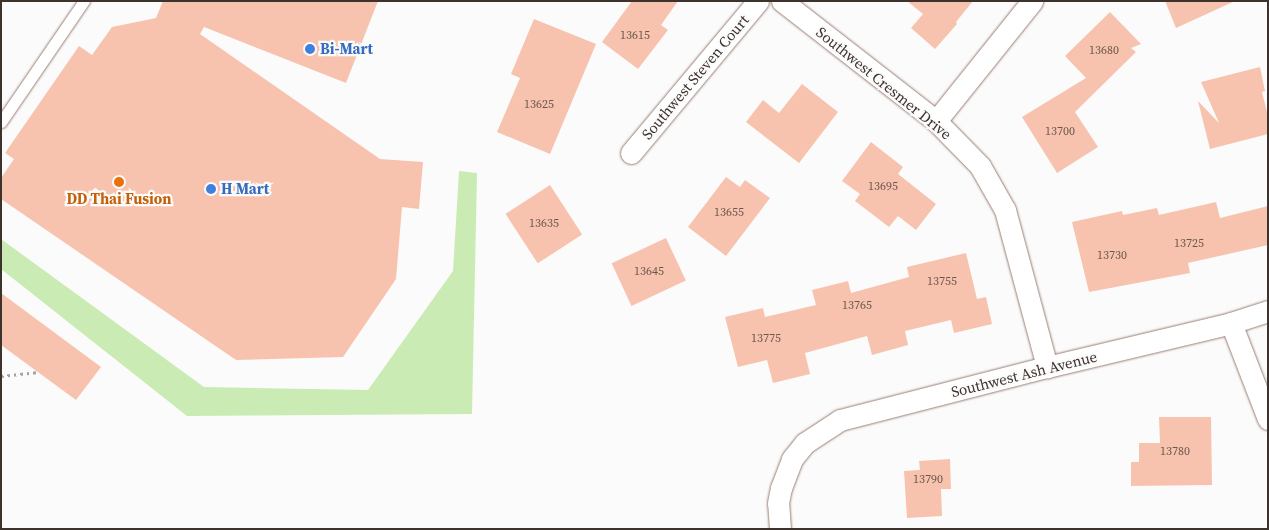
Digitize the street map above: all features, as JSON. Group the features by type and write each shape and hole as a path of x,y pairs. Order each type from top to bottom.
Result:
{"street":[{"name":"Southwest Steven Court","path":"632,153 758,1"},
{"name":"Southwest Cresmer Drive","path":"782,1 936,121 980,166 1005,210 1047,367"},
{"path":"936,121 1032,1"},
{"name":"Southwest Ash Avenue","path":"780,529 778,503 781,488 792,459 805,443 840,420 1230,323 1268,311"},
{"path":"1230,323 1268,419"}],"lane":[{"path":"1,122 84,1"}],"path":[{"path":"1,376 39,372"}],"green space":[{"path":"459,171 477,173 472,414 187,416 1,269 1,239 204,387 368,390 453,271"}],"building":[{"name":"H Mart","path":"163,1 378,1 346,83 204,27 200,34 380,159 423,162 419,209 402,207 396,279 343,357 236,360 1,199 1,178 14,159 5,153 79,46 92,55 112,27 156,18"},
{"path":"632,1 678,1 661,25 668,30 638,69 602,42"},
{"path":"907,1 973,1 956,22 957,24 935,49 911,28 923,14"},
{"path":"1165,1 1235,1 1176,28"},
{"path":"1110,12 1141,44 1131,48 1136,52 1075,112 1098,147 1057,173 1022,117 1086,78 1065,56"},
{"path":"534,19 596,44 550,154 497,132 520,78 511,74"},
{"path":"1260,67 1265,91 1262,92 1268,116 1268,134 1210,149 1198,101 1219,123 1201,82"},
{"path":"802,84 838,112 799,163 746,122 763,100 779,113"},
{"path":"871,142 903,167 898,174 936,204 916,230 898,216 889,227 855,201 860,194 842,181"},
{"path":"726,177 740,187 745,180 770,198 726,256 688,227"},
{"path":"550,185 582,234 538,263 506,214"},
{"path":"1216,202 1220,218 1268,206 1268,245 1188,263 1190,273 1089,292 1072,222 1122,211 1123,215 1157,208 1159,215"},
{"path":"666,238 686,281 631,306 612,263"},
{"path":"966,253 977,299 986,297 992,324 954,333 951,320 905,331 908,345 872,355 867,336 805,353 810,374 773,383 767,360 738,367 725,317 763,308 765,317 816,305 812,290 848,281 851,293 909,277 907,267"},
{"path":"1,293 101,367 76,400 1,345"},
{"path":"1159,417 1211,417 1212,485 1131,486 1131,462 1139,462 1139,443 1160,443"},
{"path":"950,459 951,489 941,489 942,516 907,518 904,471 920,470 919,461"}],"place":[{"name":"Bi-Mart","path":"310,49"},
{"name":"DD Thai Fusion","path":"119,182"},
{"name":"H Mart","path":"211,189"}]}
